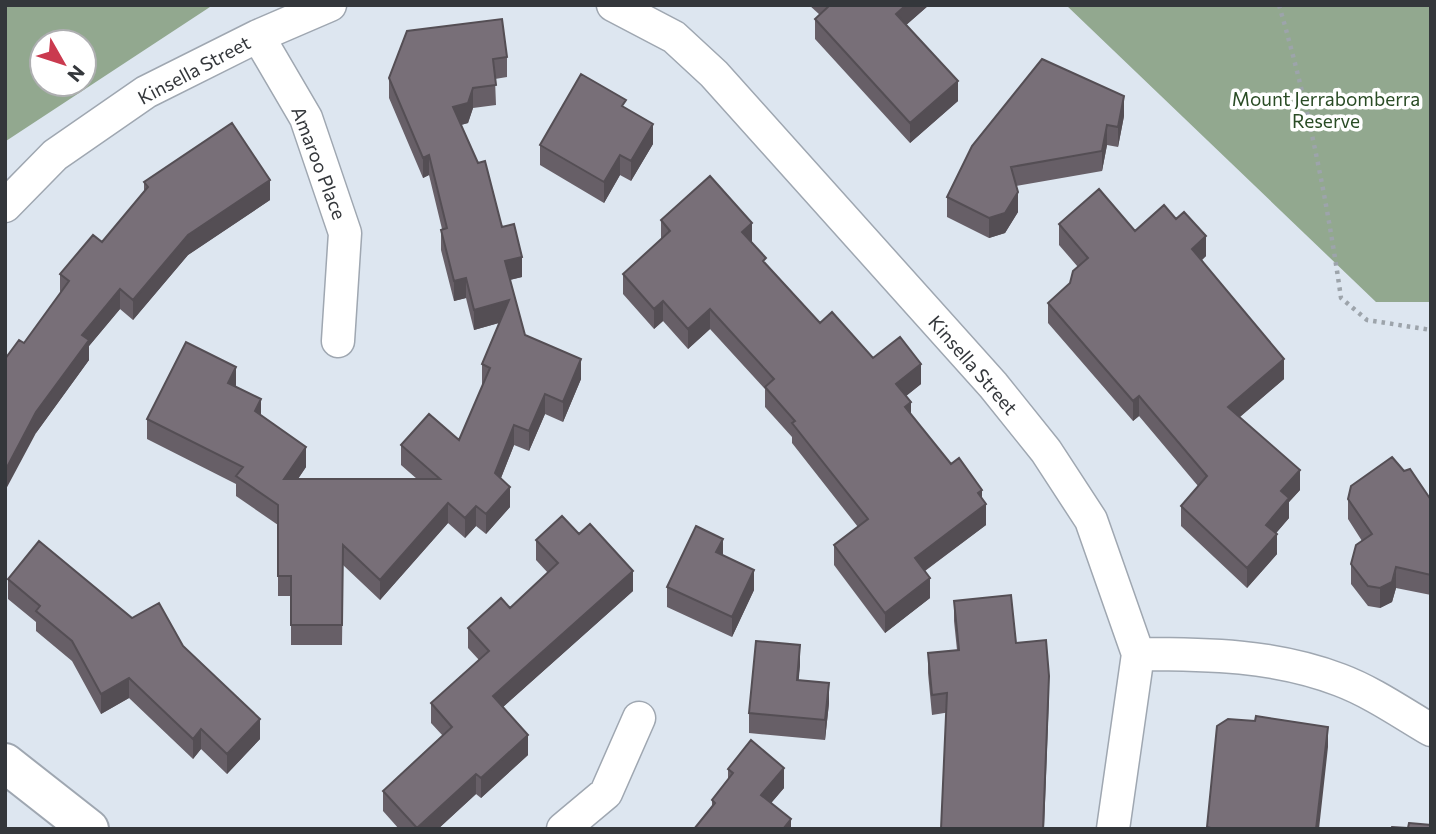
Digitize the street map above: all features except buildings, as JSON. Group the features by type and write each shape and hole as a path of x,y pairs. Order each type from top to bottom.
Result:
{"street":[{"name":"Kinsella Street","path":"5,206 55,155 146,92 258,36 330,5"},
{"name":"Kinsella Street","path":"613,5 674,37 714,74 993,386 1046,451 1091,520 1138,654 1113,829"},
{"name":"Amaroo Place","path":"258,36 306,118 345,233 338,341"},
{"path":"1138,654 1217,654 1293,665 1343,681 1431,730"},
{"path":"563,829 606,793 639,718"},
{"path":"5,763 89,829"}],"path":[{"path":"1279,5 1298,72 1311,142 1329,210 1341,298 1367,320 1431,330"}],"green space":[{"path":"5,5 213,5 98,81 98,28 28,28 28,98 71,98 6,141"},
{"name":"Mount Jerrabomberra Reserve","path":"1066,5 1431,5 1431,302 1376,302"}]}
